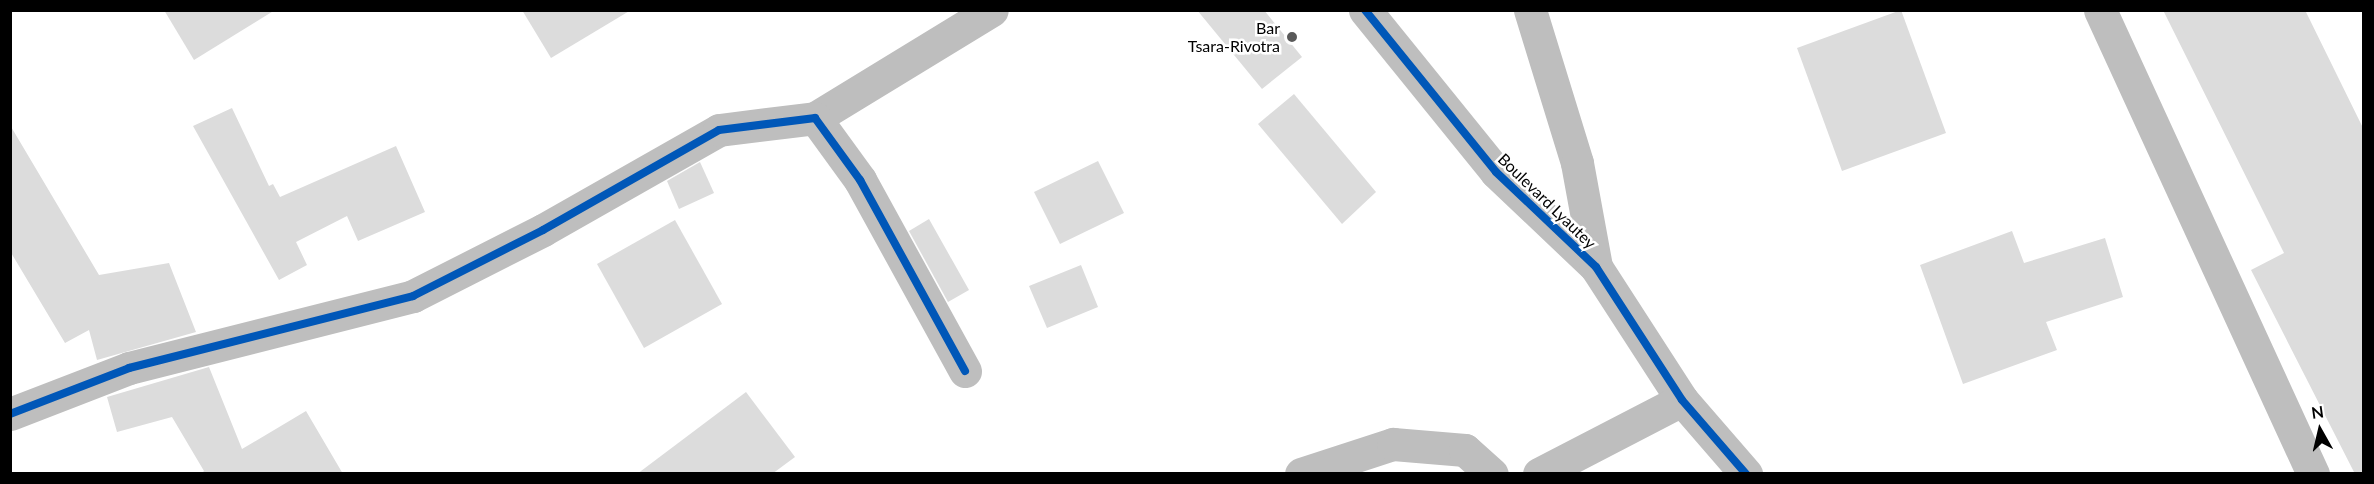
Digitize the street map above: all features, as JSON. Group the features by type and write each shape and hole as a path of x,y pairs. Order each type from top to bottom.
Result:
{"street":[{"path":"10,414 129,368 413,296 543,230 719,130 815,118 992,10"},
{"name":"Boulevard Lyautey","path":"1365,10 1496,172 1596,267 1682,400 1746,474"},
{"name":"Boulevard Lyautey","path":"1530,10 1577,164 1596,267"},
{"path":"2100,10 2313,474"},
{"path":"815,118 860,180 965,371"},
{"path":"1539,474 1682,400"},
{"path":"1301,474 1393,444 1465,450 1492,474"}],"building":[{"path":"164,10 275,10 194,60"},
{"path":"522,10 631,10 551,58"},
{"path":"1197,10 1264,10 1302,57 1262,89"},
{"path":"1901,10 1946,133 1842,171 1797,48"},
{"path":"2163,10 2305,10 2364,130 2364,474 2355,474 2251,270 2284,253"},
{"path":"1294,94 1376,192 1342,224 1258,124"},
{"path":"232,108 269,186 273,184 280,197 396,146 425,212 358,241 347,216 296,242 307,265 279,280 193,126"},
{"path":"10,125 99,275 169,263 196,332 97,360 89,330 65,343 10,251"},
{"path":"1098,161 1124,213 1060,244 1034,192"},
{"path":"700,162 714,193 679,209 667,181"},
{"path":"929,219 969,290 948,302 909,231"},
{"path":"675,220 722,304 644,348 597,264"},
{"path":"2012,231 2024,263 2105,238 2123,297 2046,322 2057,350 1963,384 1920,265"},
{"path":"1081,265 1098,307 1047,328 1029,286"},
{"path":"209,367 242,449 306,411 343,474 201,474 204,471 172,417 117,432 107,397"},
{"path":"746,392 795,457 772,474 637,474"}],"cycle path":[{"path":"1365,10 1496,172 1596,267 1682,400 1746,474"},
{"path":"10,414 129,368 413,296 543,230 719,130 815,118 860,180 965,371"}],"place":[{"name":"Bar Tsara-Rivotra","path":"1292,37"}]}
